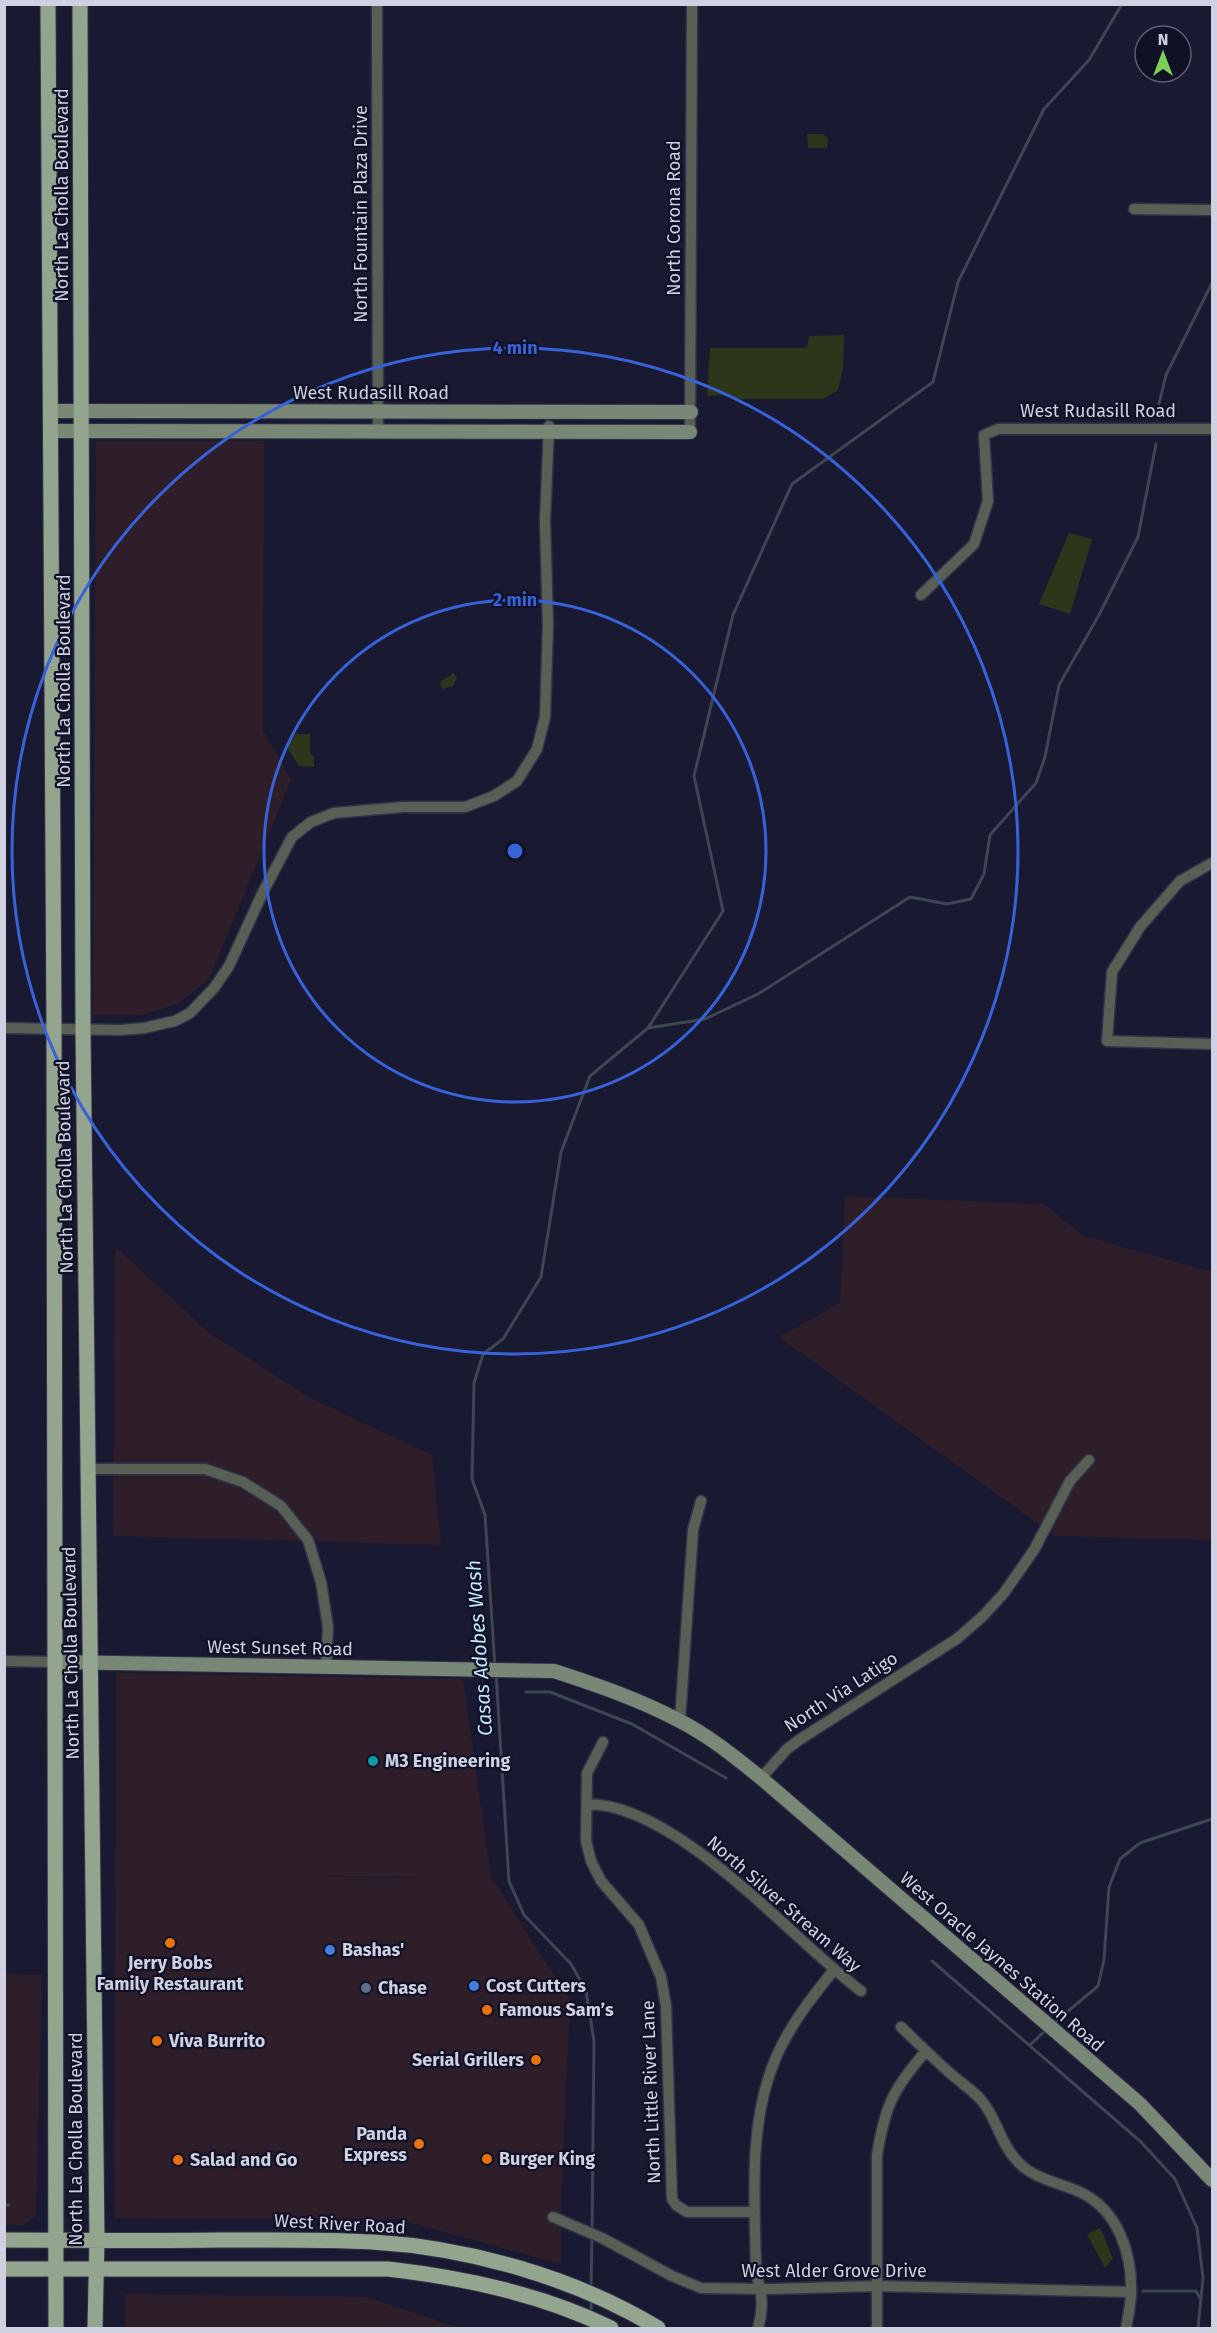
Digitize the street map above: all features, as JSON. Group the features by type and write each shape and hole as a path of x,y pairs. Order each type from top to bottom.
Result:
{"main road":[{"name":"North La Cholla Boulevard","path":"48,4 54,1030 56,2328"},
{"name":"North La Cholla Boulevard","path":"80,4 84,1031 97,2239 95,2328"},
{"name":"West River Road","path":"4,2240 375,2242 457,2253 527,2271 574,2287 658,2328"},
{"path":"4,2269 354,2267 388,2269 450,2277 523,2294 605,2326"}],"street":[{"name":"North Fountain Plaza Drive","path":"377,4 378,418"},
{"name":"North Corona Road","path":"690,432 692,4"},
{"path":"1134,209 1212,210"},
{"name":"West Rudasill Road","path":"51,411 378,418 691,412"},
{"name":"West Rudasill Road","path":"51,431 549,428 690,432"},
{"path":"4,1028 84,1031 144,1028 175,1021 190,1014 214,988 229,966 263,892 292,837 311,822 334,813 403,807 465,807 494,796 517,782 537,749 545,717 548,625 545,520 549,428"},
{"name":"West Rudasill Road","path":"921,595 974,544 988,501 984,435 998,429 1212,429"},
{"path":"1212,863 1180,880 1140,927 1112,972 1107,1041 1212,1044"},
{"name":"North Via Latigo","path":"761,1778 787,1749 799,1740 958,1638 983,1616 1004,1593 1034,1550 1070,1481 1089,1460"},
{"path":"87,1469 205,1469 243,1482 281,1506 308,1540 321,1582 328,1627 326,1667"},
{"path":"701,1501 693,1530 680,1720 721,1746 761,1778"},
{"name":"West Sunset Road","path":"4,1661 554,1671 609,1689 680,1720"},
{"name":"North Little River Lane","path":"603,1742 587,1773 586,1841 591,1862 601,1881 639,1925 661,1977 667,2018 671,2192 675,2211 755,2212"},
{"name":"West Oracle Jaynes Station Road","path":"761,1778 1140,2104 1212,2180"},
{"name":"North Silver Stream Way","path":"587,1804 602,1804 619,1808 672,1833 708,1858 833,1971 861,1991"},
{"path":"758,2328 763,2306 756,2272 756,2132 774,2064 793,2025 833,1971"},
{"path":"901,2027 982,2100 1002,2141 1012,2156 1026,2170 1083,2194 1096,2203 1111,2219 1122,2234 1126,2251 1131,2292 1126,2328"},
{"path":"877,2328 877,2155 881,2128 897,2087 926,2051"},
{"name":"West Alder Grove Drive","path":"553,2217 602,2238 672,2276 701,2288 877,2286 1131,2292"}],"shaded area":[{"path":"96,441 264,441 263,730 291,780 209,980 177,1004 141,1015 93,1015"},
{"path":"845,1196 1043,1204 1084,1236 1212,1272 1212,1540 1055,1536 779,1337 840,1303"},
{"path":"115,1246 209,1333 312,1399 432,1455 441,1545 113,1536"},
{"path":"116,1673 463,1679 491,1877 570,2000 561,2199 561,2264 397,2219 114,2218","holes":["289,1876 424,1877 386,1878"]},
{"path":"4,1974 42,1975 36,2216 23,2225 5,2224"},
{"path":"126,2294 366,2297 460,2328 125,2328"}],"green space":[{"path":"807,134 823,134 828,138 827,148 808,148"},
{"path":"844,335 843,369 838,390 823,399 736,399 726,395 707,396 710,348 807,348 809,336"},
{"path":"1069,533 1092,539 1070,614 1039,604"},
{"path":"452,672 457,677 453,686 442,689 440,682"},
{"path":"291,734 310,734 310,753 314,757 314,767 299,766 286,746 291,741"},
{"path":"1100,2228 1113,2258 1105,2268 1087,2234"}],"waterway":[{"path":"648,1028 723,911 694,776 733,615 792,484 933,382 958,282 1044,109 1089,60 1122,4"},
{"path":"1158,408 1166,375 1212,283"},
{"path":"495,1667 485,1515 472,1479 474,1383 483,1354 503,1339 541,1277 561,1152 590,1076 648,1028 705,1019 758,994 910,897 947,904 971,899 984,874 990,835 1036,783 1045,757 1059,685 1099,615 1138,537 1156,444"},
{"name":"Casas Adobes Wash","path":"496,1673 509,1881 524,1915 571,1964 586,1991 594,2041 592,2231"},
{"path":"526,1692 550,1692 632,1724 726,1778"},
{"path":"1054,2023 1098,1986 1104,1960 1109,1887 1120,1859 1140,1843 1212,1819"},
{"path":"932,1961 1141,2142 1175,2179 1197,2228 1203,2278 1198,2328"},
{"path":"1030,2045 1047,2029"},
{"path":"4,2205 9,2205"},
{"name":"Casas Adobes Wash","path":"591,2288 592,2237"},
{"path":"1143,2291 1196,2291 1200,2298"},
{"name":"Casas Adobes Wash","path":"591,2300 591,2315"}],"place":[{"name":"M3 Engineering","path":"373,1761"},
{"name":"Jerry Bobs Family Restaurant","path":"170,1943"},
{"name":"Bashas'","path":"330,1950"},
{"name":"Cost Cutters","path":"474,1986"},
{"name":"Chase","path":"366,1988"},
{"name":"Famous Sam’s","path":"487,2010"},
{"name":"Viva Burrito","path":"157,2041"},
{"name":"Serial Grillers","path":"536,2060"},
{"name":"Panda Express","path":"419,2144"},
{"name":"Burger King","path":"487,2159"},
{"name":"Salad and Go","path":"178,2160"}]}
